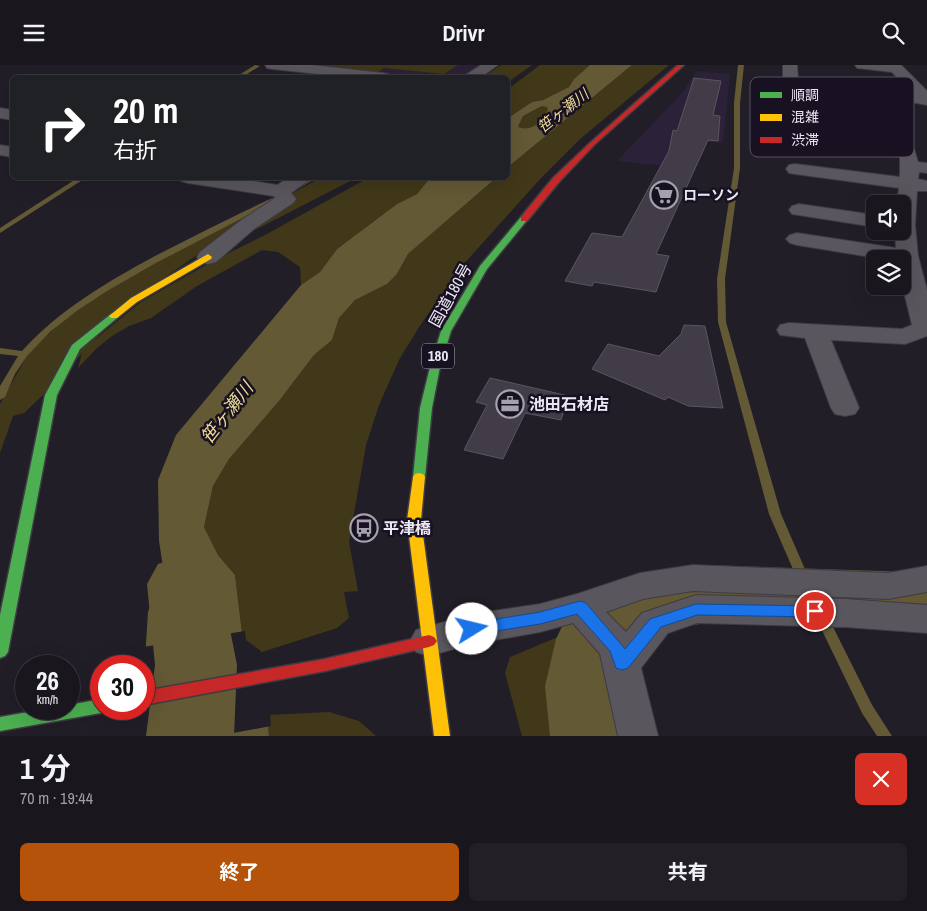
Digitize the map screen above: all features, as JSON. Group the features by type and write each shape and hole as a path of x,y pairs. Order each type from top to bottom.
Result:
{"main road":[{"name":"国道180号","path":"442,736 429,641 424,583 414,520 426,408 435,367 446,331 483,268 556,180 593,143 681,65"},
{"path":"0,652 51,395 76,347 134,300 208,257"},
{"path":"155,696 325,665 429,641"},
{"path":"0,724 90,708"}],"street":[{"path":"272,65 364,75"},
{"path":"475,75 491,65"},
{"path":"862,65 894,67 904,77"},
{"path":"914,87 926,99"},
{"path":"911,195 916,171 915,149 927,150"},
{"path":"867,157 916,171"},
{"path":"794,169 916,171"},
{"path":"205,180 283,194"},
{"path":"208,257 300,180"},
{"path":"798,210 866,220"},
{"path":"797,239 868,250"},
{"path":"789,330 905,337 922,334 925,328 911,272"},
{"path":"815,331 845,408"},
{"path":"429,641 472,629 585,613 640,586 693,578 778,596 841,598 927,619"},
{"path":"841,598 888,586 927,579"},
{"path":"619,656 655,623 696,609 778,596"},
{"path":"585,613 619,656 638,736"}],"shaded area":[{"path":"292,65 488,65 472,75 384,75"},
{"path":"315,65 458,65 444,74 384,68 378,72"},
{"path":"501,65 532,65 510,81 510,75 486,75"},
{"path":"540,65 590,65 574,79 569,87 543,100 532,102 510,117 510,88"},
{"path":"632,65 669,65 580,139 542,177 462,266 419,327 399,360 379,405 366,445 349,542 358,591 344,592 349,618 337,628 259,653 243,641 235,575 218,555 204,527 213,486 229,459 279,401 314,355 332,340 339,318 355,300 387,284 397,274 408,254 494,180 510,180 510,165"},
{"path":"696,71 730,74 723,143 701,142 695,169 617,161 684,91"},
{"path":"542,106 547,106 548,109 536,125 528,128 518,127 523,116"},
{"path":"316,180 352,180 230,243 291,194"},
{"path":"364,180 428,180 417,194 397,204 337,249 320,272 301,285 300,267 278,252 262,250 197,286 151,318 129,326 112,336 78,368 83,349 141,302 213,261 267,234"},
{"path":"278,200 134,298 42,396 24,413 13,416 0,453 0,404 28,354 64,319 108,289 183,246"},
{"path":"584,626 606,652 625,736 522,736 505,673 510,657"},
{"path":"329,712 359,721 376,736 269,736 267,715"}],"water":[{"path":"590,65 632,65 510,165 510,117 532,102 543,100 569,87 574,79","holes":["542,106 548,109 536,125 528,128 518,127 523,116"]},
{"path":"428,180 494,180 408,254 397,274 387,284 355,300 339,318 332,340 314,355 279,401 229,459 213,486 204,527 218,555 235,575 243,641 155,671 155,655 145,655 148,612 163,567 159,541 158,480 176,435 301,285 320,272 337,249 397,204 417,194"},
{"path":"267,715 269,736 166,736"}],"pier":[{"path":"245,631 246,640 261,651 261,655 155,675 155,655 143,655 143,647"},
{"path":"267,712 270,714 271,726 217,736 164,736 189,728"}],"building":[{"path":"694,78 721,81 713,115 720,116 718,141 708,140 656,254 669,256 656,292 594,282 592,286 565,281 592,233 622,237 669,151 673,130 677,131"},
{"path":"684,325 705,326 723,408 688,406 668,397 665,400 592,369 608,344 659,356 681,334"},
{"path":"490,378 569,396 561,420 525,413 503,459 464,450 487,405 476,402"}],"waterway":[{"path":"741,65 737,103 737,168 721,279 722,322 775,514 805,583 867,709 885,736"},
{"path":"242,75 257,66"},
{"path":"0,231 79,180"},
{"path":"294,189 310,180"},
{"path":"24,354 35,341 61,318 104,289 206,233 281,196"},
{"path":"0,351 24,354"},
{"path":"0,397 10,374 24,354"},
{"name":"笹ヶ瀬川","path":"184,584 196,665 190,736"},
{"path":"594,736 586,686 595,639 648,603 707,594 911,601 927,597"}],"traffic: fast":[{"path":"419,477 426,408 435,367 446,331 483,268 524,219"},
{"path":"0,652 51,395 76,347 114,316"},
{"path":"0,724 90,708"}],"traffic: slow":[{"path":"114,316 134,300 208,257"},
{"path":"419,477 414,520 442,736"}],"traffic: jam":[{"path":"524,219 556,180 593,143 681,65"},
{"path":"155,696 325,665 429,641"}],"place":[{"name":"ローソン","path":"664,195"},
{"name":"池田石材店","path":"510,404"},
{"name":"平津橋","path":"364,528"}],"route":[{"path":"472,629 540,618 580,607 617,648 622,664 655,623 696,609 815,611"}]}
